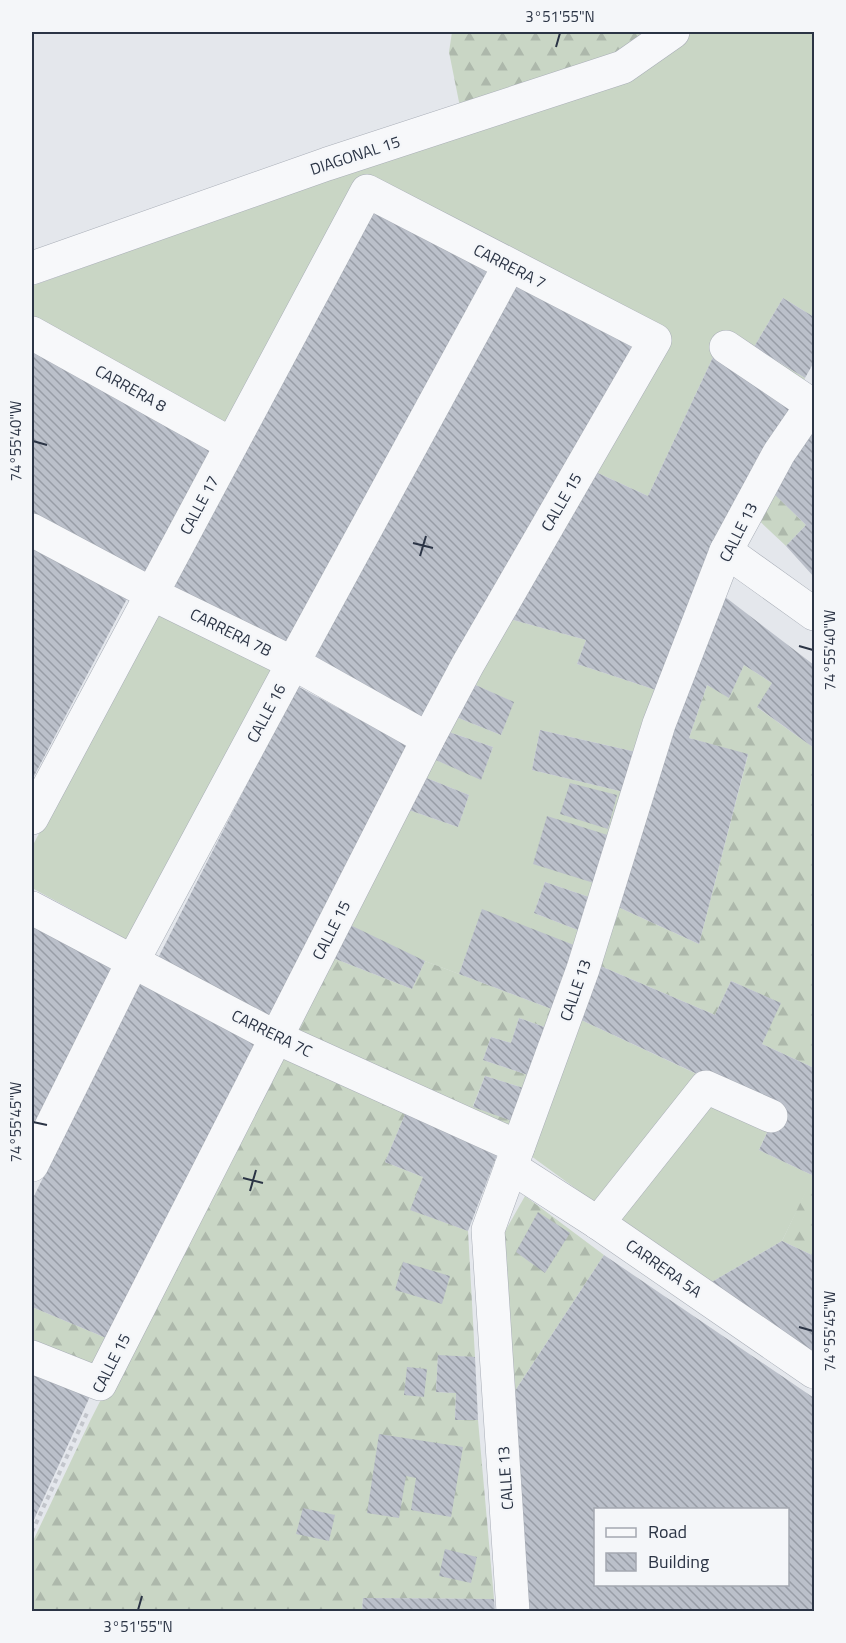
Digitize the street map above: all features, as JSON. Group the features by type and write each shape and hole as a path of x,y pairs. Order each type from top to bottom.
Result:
{"street":[{"name":"DIAGONAL 15","path":"32,268 327,164 623,68 650,38"},
{"name":"CARRERA 7","path":"367,191 655,340"},
{"name":"CALLE 17","path":"32,818 367,191"},
{"name":"CALLE 16","path":"32,1165 133,961 509,266"},
{"name":"CARRERA 8","path":"32,333 231,444"},
{"name":"CALLE 15","path":"100,1384 428,739 468,664 655,340"},
{"path":"726,347 813,404"},
{"name":"CALLE 13","path":"513,1611 488,1230 584,969 659,724 726,551 779,453 813,404"},
{"name":"CARRERA 7B","path":"32,530 153,594 293,663 428,739"},
{"path":"726,551 814,614"},
{"name":"CARRERA 7C","path":"32,908 277,1038 515,1157"},
{"path":"598,1223 705,1087 771,1116"},
{"name":"CARRERA 5A","path":"515,1157 598,1223 814,1372"},
{"path":"32,1357 100,1384"}],"path":[{"name":"CALLE 15","path":"32,1532 100,1384"}],"green space":[{"path":"452,32 662,32 614,64 461,112 449,52"},
{"path":"687,32 814,32 814,317 783,298 754,347 805,378 794,402 714,355 648,496 589,469 227,435 32,330 32,286 359,168"},
{"path":"768,488 806,525 786,546 752,514"},
{"path":"156,606 278,670 133,943 32,888 32,847"},
{"path":"506,618 586,640 577,664 656,690 636,752 540,730 532,770 624,792 592,898 545,882 534,913 583,932 579,947 481,913 459,974 422,960 344,923 403,808 458,827 469,795 419,775 429,757 481,779 493,747 443,730 451,715 501,735 513,702 471,683"},
{"path":"744,665 772,683 758,708 814,748 814,1068 762,1044 780,1003 731,981 715,1015 598,965 616,906 699,944 748,755 689,738 707,685 729,697"},
{"path":"328,956 412,989 425,961 557,1011 550,1029 519,1018 511,1043 491,1037 483,1060 534,1077 530,1090 485,1076 473,1106 518,1123 513,1136 291,1032"},
{"path":"579,1019 699,1075 601,1207 527,1153"},
{"path":"277,1053 406,1112 385,1162 423,1177 411,1210 468,1231 475,1357 438,1356 436,1392 456,1393 455,1420 478,1420 494,1599 363,1598 362,1612 32,1611 32,1543 90,1421"},
{"path":"711,1100 769,1128 759,1150 814,1176 782,1241 710,1283 612,1221"},
{"path":"814,1174 814,1256 782,1241"},
{"path":"525,1196 604,1255 513,1394 504,1233"},
{"path":"32,1307 111,1340 96,1374 32,1346"}],"building":[{"path":"373,205 495,268 290,645 169,584"},
{"path":"510,278 638,344 424,722 305,659"},
{"path":"783,298 814,317 814,362 805,378 754,347"},
{"path":"32,347 220,445 149,581 32,519"},
{"path":"714,355 794,402 656,690 577,664 586,640 506,618 589,469 648,496"},
{"path":"814,419 814,577 786,546 806,525 768,488"},
{"path":"32,545 130,593 32,780"},
{"path":"720,593 814,665 814,748 757,707 772,683 744,665 729,698 707,685 689,738 748,754 699,944 616,906 665,736"},
{"path":"471,683 514,702 501,735 451,715"},
{"path":"297,686 411,747 273,1019 158,958"},
{"path":"443,730 493,747 481,780 429,757"},
{"path":"540,730 636,752 624,792 532,770"},
{"path":"419,775 469,795 458,827 403,808"},
{"path":"570,783 617,795 608,829 560,814"},
{"path":"547,816 611,836 597,884 533,864"},
{"path":"545,882 592,898 583,932 534,913"},
{"path":"482,909 579,947 557,1011 459,974"},
{"path":"32,921 119,964 32,1138"},
{"path":"344,922 425,961 412,989 328,956"},
{"path":"598,965 715,1015 731,981 781,1003 762,1044 814,1068 814,1176 759,1150 777,1111 579,1019"},
{"path":"140,983 262,1042 111,1340 32,1307 32,1200"},
{"path":"519,1018 550,1029 534,1077 483,1060 491,1037 511,1043"},
{"path":"485,1076 530,1090 518,1123 473,1107"},
{"path":"406,1112 497,1155 468,1231 410,1210 423,1177 385,1162"},
{"path":"538,1212 570,1233 545,1273 516,1252"},
{"path":"782,1241 814,1256 814,1354 710,1283"},
{"path":"604,1255 814,1398 814,1612 522,1612 513,1394"},
{"path":"403,1262 450,1276 442,1304 395,1290"},
{"path":"438,1355 475,1357 478,1420 455,1420 456,1393 436,1392"},
{"path":"407,1367 427,1369 424,1397 404,1395"},
{"path":"32,1371 92,1392 32,1524"},
{"path":"379,1434 463,1447 451,1517 411,1510 416,1478 406,1476 399,1518 367,1513"},
{"path":"303,1508 335,1515 329,1541 296,1534"},
{"path":"445,1549 477,1557 471,1583 439,1576"},
{"path":"363,1598 494,1599 495,1612 362,1612"}]}
